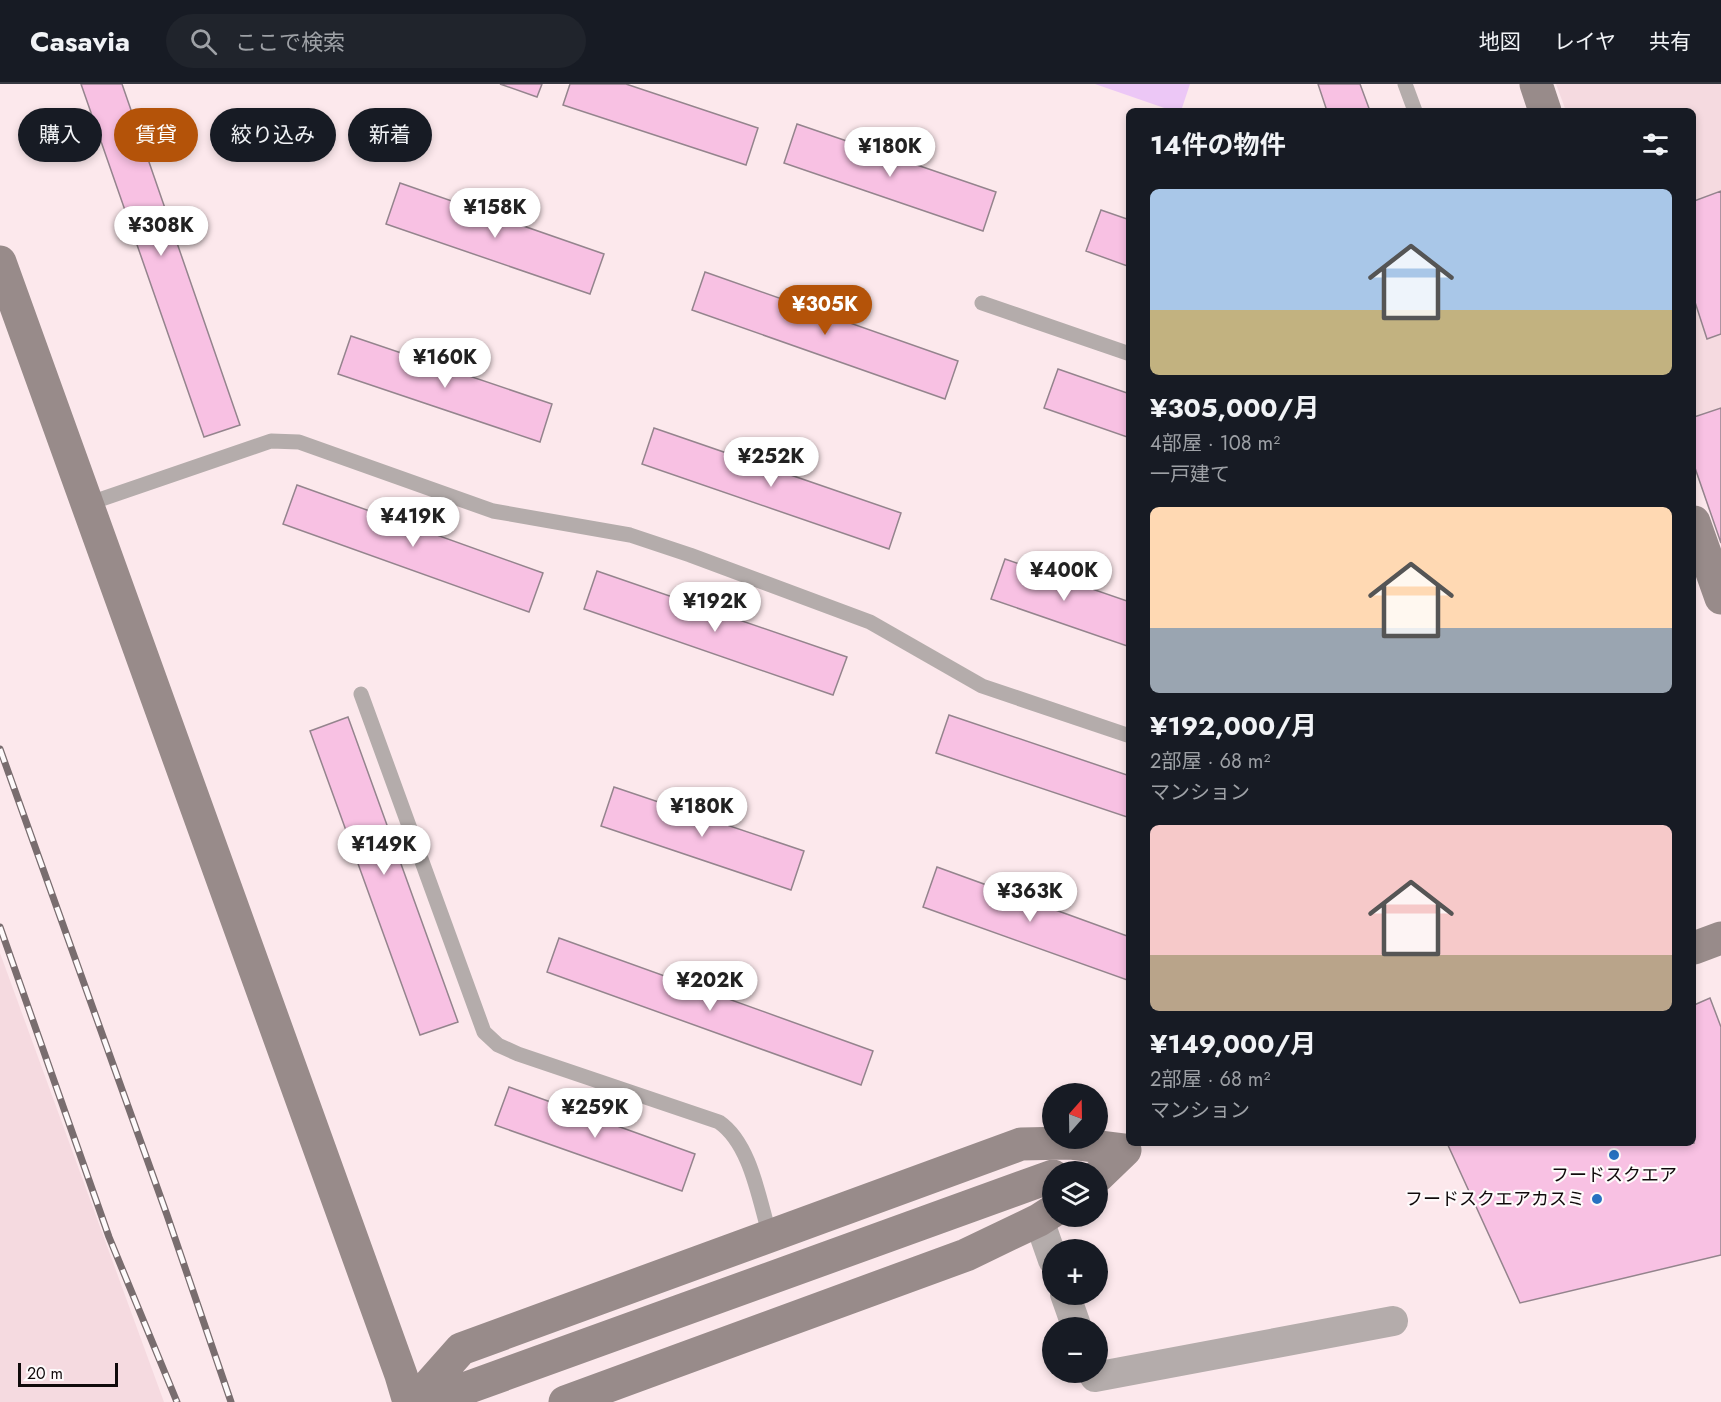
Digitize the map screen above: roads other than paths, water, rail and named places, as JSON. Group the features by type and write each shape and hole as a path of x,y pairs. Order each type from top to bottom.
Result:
{"street":[{"path":"1536,84 1544,108"},
{"path":"0,262 409,1402"},
{"path":"1696,528 1721,598"},
{"path":"1696,947 1721,938"},
{"path":"414,1402 461,1348 1022,1144 1069,1143 1135,1147"},
{"path":"1097,1161 1135,1147"},
{"path":"1108,1168 1135,1147"},
{"path":"428,1402 1042,1180"},
{"path":"564,1402 966,1255 1042,1217"},
{"path":"1097,1384 1393,1321"}],"lane":[{"path":"1405,84 1414,108"},
{"path":"982,303 1126,353"},
{"path":"87,504 271,441 299,442 493,511 630,535 690,555 870,622 982,686 1126,735"},
{"path":"361,694 484,1032 498,1045 518,1054 720,1122 730,1129 746,1155 770,1236"}],"railway":[{"path":"0,749 167,1215 231,1402"},
{"path":"0,927 109,1237 177,1402"}],"place":[{"name":"フードスクエア","path":"1614,1155"},
{"name":"フードスクエアカスミ","path":"1597,1199"}]}
